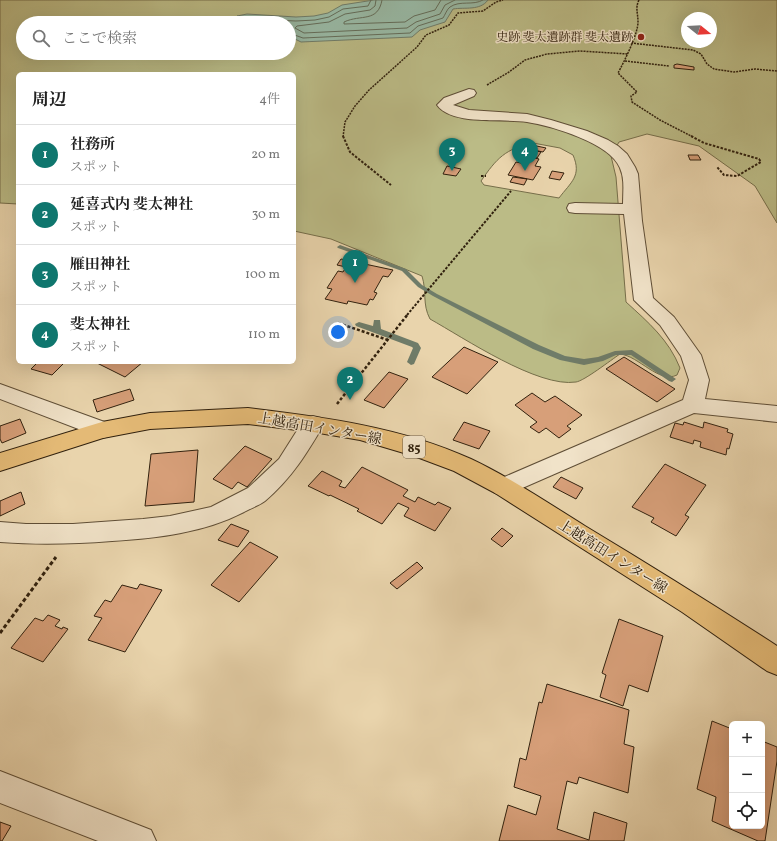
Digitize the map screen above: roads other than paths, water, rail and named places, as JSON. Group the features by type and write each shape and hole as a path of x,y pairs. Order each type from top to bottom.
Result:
{"main road":[{"name":"上越高田インター線","path":"0,462 102,430 150,421 241,416 313,424 360,432 420,449 462,465 503,487 691,604 777,662"}],"street":[{"path":"469,93 444,105 447,109 458,113 527,118 580,134 610,146 620,154 629,170 632,209 644,300 667,321 691,355 699,380 692,405"},
{"path":"575,208 632,209"},
{"path":"0,391 102,430"},
{"path":"503,487 692,405 777,414"},
{"path":"0,532 26,534 73,534 170,526 216,515 256,495 287,465 313,424"},
{"path":"0,787 140,841"}],"water":[{"path":"374,0 488,0 481,6 453,9 445,22 420,30 412,37 301,42 296,40 296,17 314,16 328,13 342,5"},
{"path":"247,14 280,16 237,16"}],"waterway":[{"path":"340,247 404,270 420,286 435,295 536,347 563,358 584,362 600,359 615,353 632,352 672,379"},
{"path":"377,322 377,330"},
{"path":"359,324 377,330"},
{"path":"377,330 415,345 417,348 411,362"}],"place":[{"name":"史跡 斐太遺跡群 斐太遺跡","path":"641,37"},
{"name":"雁田神社","path":"452,171"},
{"name":"斐太神社","path":"525,171"},
{"name":"社務所","path":"355,283"},
{"name":"延喜式内 斐太神社","path":"350,400"}]}
